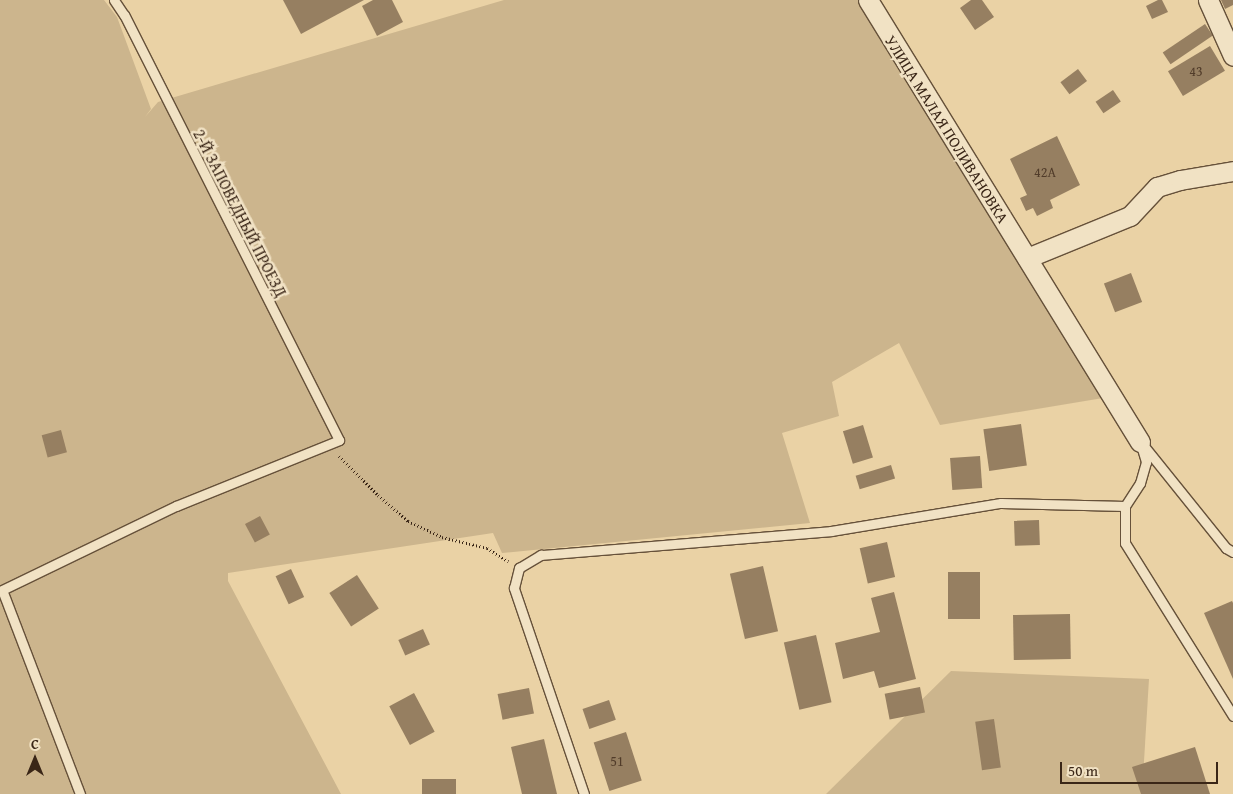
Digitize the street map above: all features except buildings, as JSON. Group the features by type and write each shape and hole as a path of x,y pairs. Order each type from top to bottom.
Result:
{"street":[{"name":"УЛИЦА МАЛАЯ ПОЛИВАНОВКА","path":"868,0 1140,442"},
{"path":"1208,0 1233,56"},
{"path":"1027,258 1130,216 1157,186 1233,171"}],"lane":[{"name":"2-Й ЗАПОВЕДНЫЙ ПРОЕЗД","path":"114,0 124,15 339,440"},
{"path":"80,794 2,590 176,506 339,440"},
{"path":"1140,442 1146,462 1140,483 1124,506 1125,543 1233,716"},
{"path":"1140,442 1226,548 1233,552"},
{"path":"584,794 514,588 519,568 541,555 830,531 1002,503 1124,506"}],"path":[{"path":"339,440 338,454 378,496 408,521 442,537 487,548 519,568"}],"shaded area":[{"path":"0,0 104,0 117,17 151,109 145,117 158,102 504,0 858,0 1103,398 940,425 899,343 832,382 839,416 782,433 810,523 502,553 493,533 228,573 228,581 341,794 0,794"},
{"path":"951,671 1149,679 1142,794 826,794"}]}
